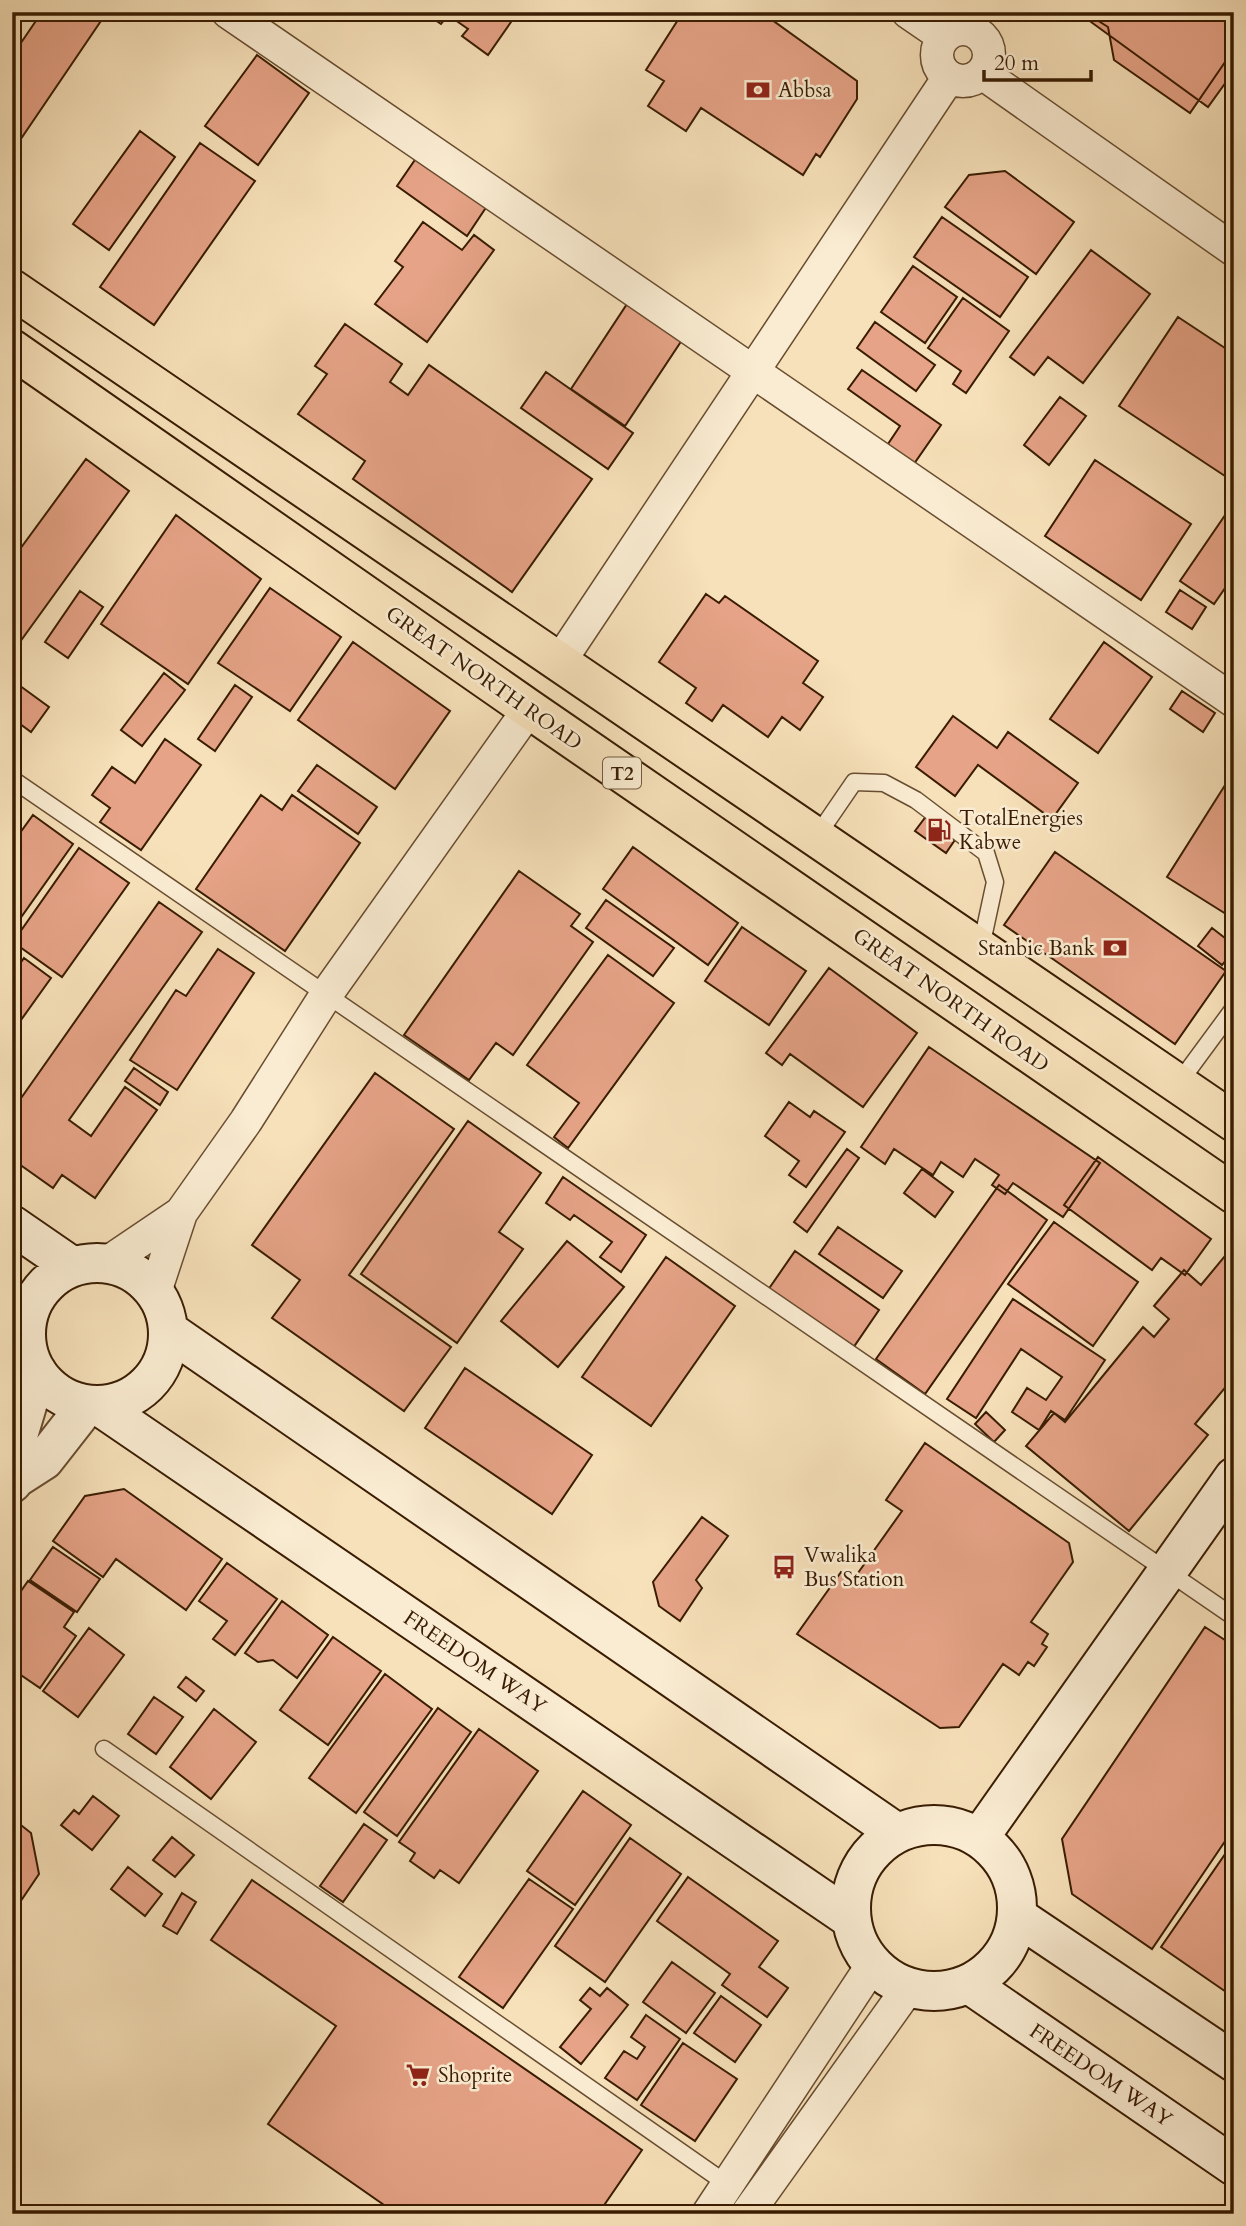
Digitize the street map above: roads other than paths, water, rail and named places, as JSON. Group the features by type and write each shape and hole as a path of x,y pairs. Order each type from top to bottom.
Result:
{"highway":[{"path":"12,289 1234,1122"},
{"name":"GREAT NORTH ROAD","path":"12,349 528,709 1234,1194"},
{"path":"949,999 961,998 973,992 981,983 986,961 981,947"},
{"path":"1021,1048 1015,1030 1023,1011 1030,1004 1039,1001 1060,1003"}],"main road":[{"path":"12,1225 90,1265"},
{"path":"90,1265 125,1268 141,1278 155,1292 165,1310 169,1331 161,1368 150,1383 135,1395 118,1403 93,1405 72,1402 58,1395 37,1372 29,1355 20,1316 57,1275 90,1265"},
{"path":"169,1331 897,1833"},
{"path":"14,1480 17,1439 37,1372"},
{"path":"14,1480 44,1460 93,1405"},
{"name":"FREEDOM WAY","path":"93,1405 851,1919"},
{"path":"979,1838 1234,1477"},
{"path":"939,1824 959,1829 979,1838 996,1853 1010,1871 1017,1894 1018,1917 1013,1938 1002,1958 987,1973 969,1984 945,1991 919,1990 897,1983 873,1964 856,1938 851,1919 851,1898 856,1878 865,1860 880,1844 897,1833 917,1826 939,1824"},
{"path":"1018,1917 1234,2062"},
{"name":"FREEDOM WAY","path":"969,1984 1234,2166"}],"street":[{"path":"228,12 1234,701"},
{"path":"908,12 943,36"},
{"path":"981,22 989,50 988,63 982,73 972,80 960,81 949,77 940,69 936,58 937,46 943,36 953,30 981,22"},
{"path":"982,73 1234,250"},
{"path":"560,661 949,77"},
{"path":"155,1292 181,1213 246,1121 326,995 528,709"},
{"path":"90,1265 181,1213"},
{"path":"708,2214 873,1964"},
{"path":"747,2214 909,1987"}],"lane":[{"path":"12,779 1234,1617"},
{"path":"817,836 853,782 884,783 916,800 986,853 995,882 981,947"},
{"path":"1178,1084 1234,1008"},
{"path":"104,1749 727,2184"}],"place":[{"name":"Abbsa","path":"758,90"},
{"name":"TotalEnergies Kabwe","path":"939,830"},
{"name":"Stanbic Bank","path":"1115,948"},
{"name":"Vwalika Bus Station","path":"784,1567"},
{"name":"Shoprite","path":"418,2075"}]}
